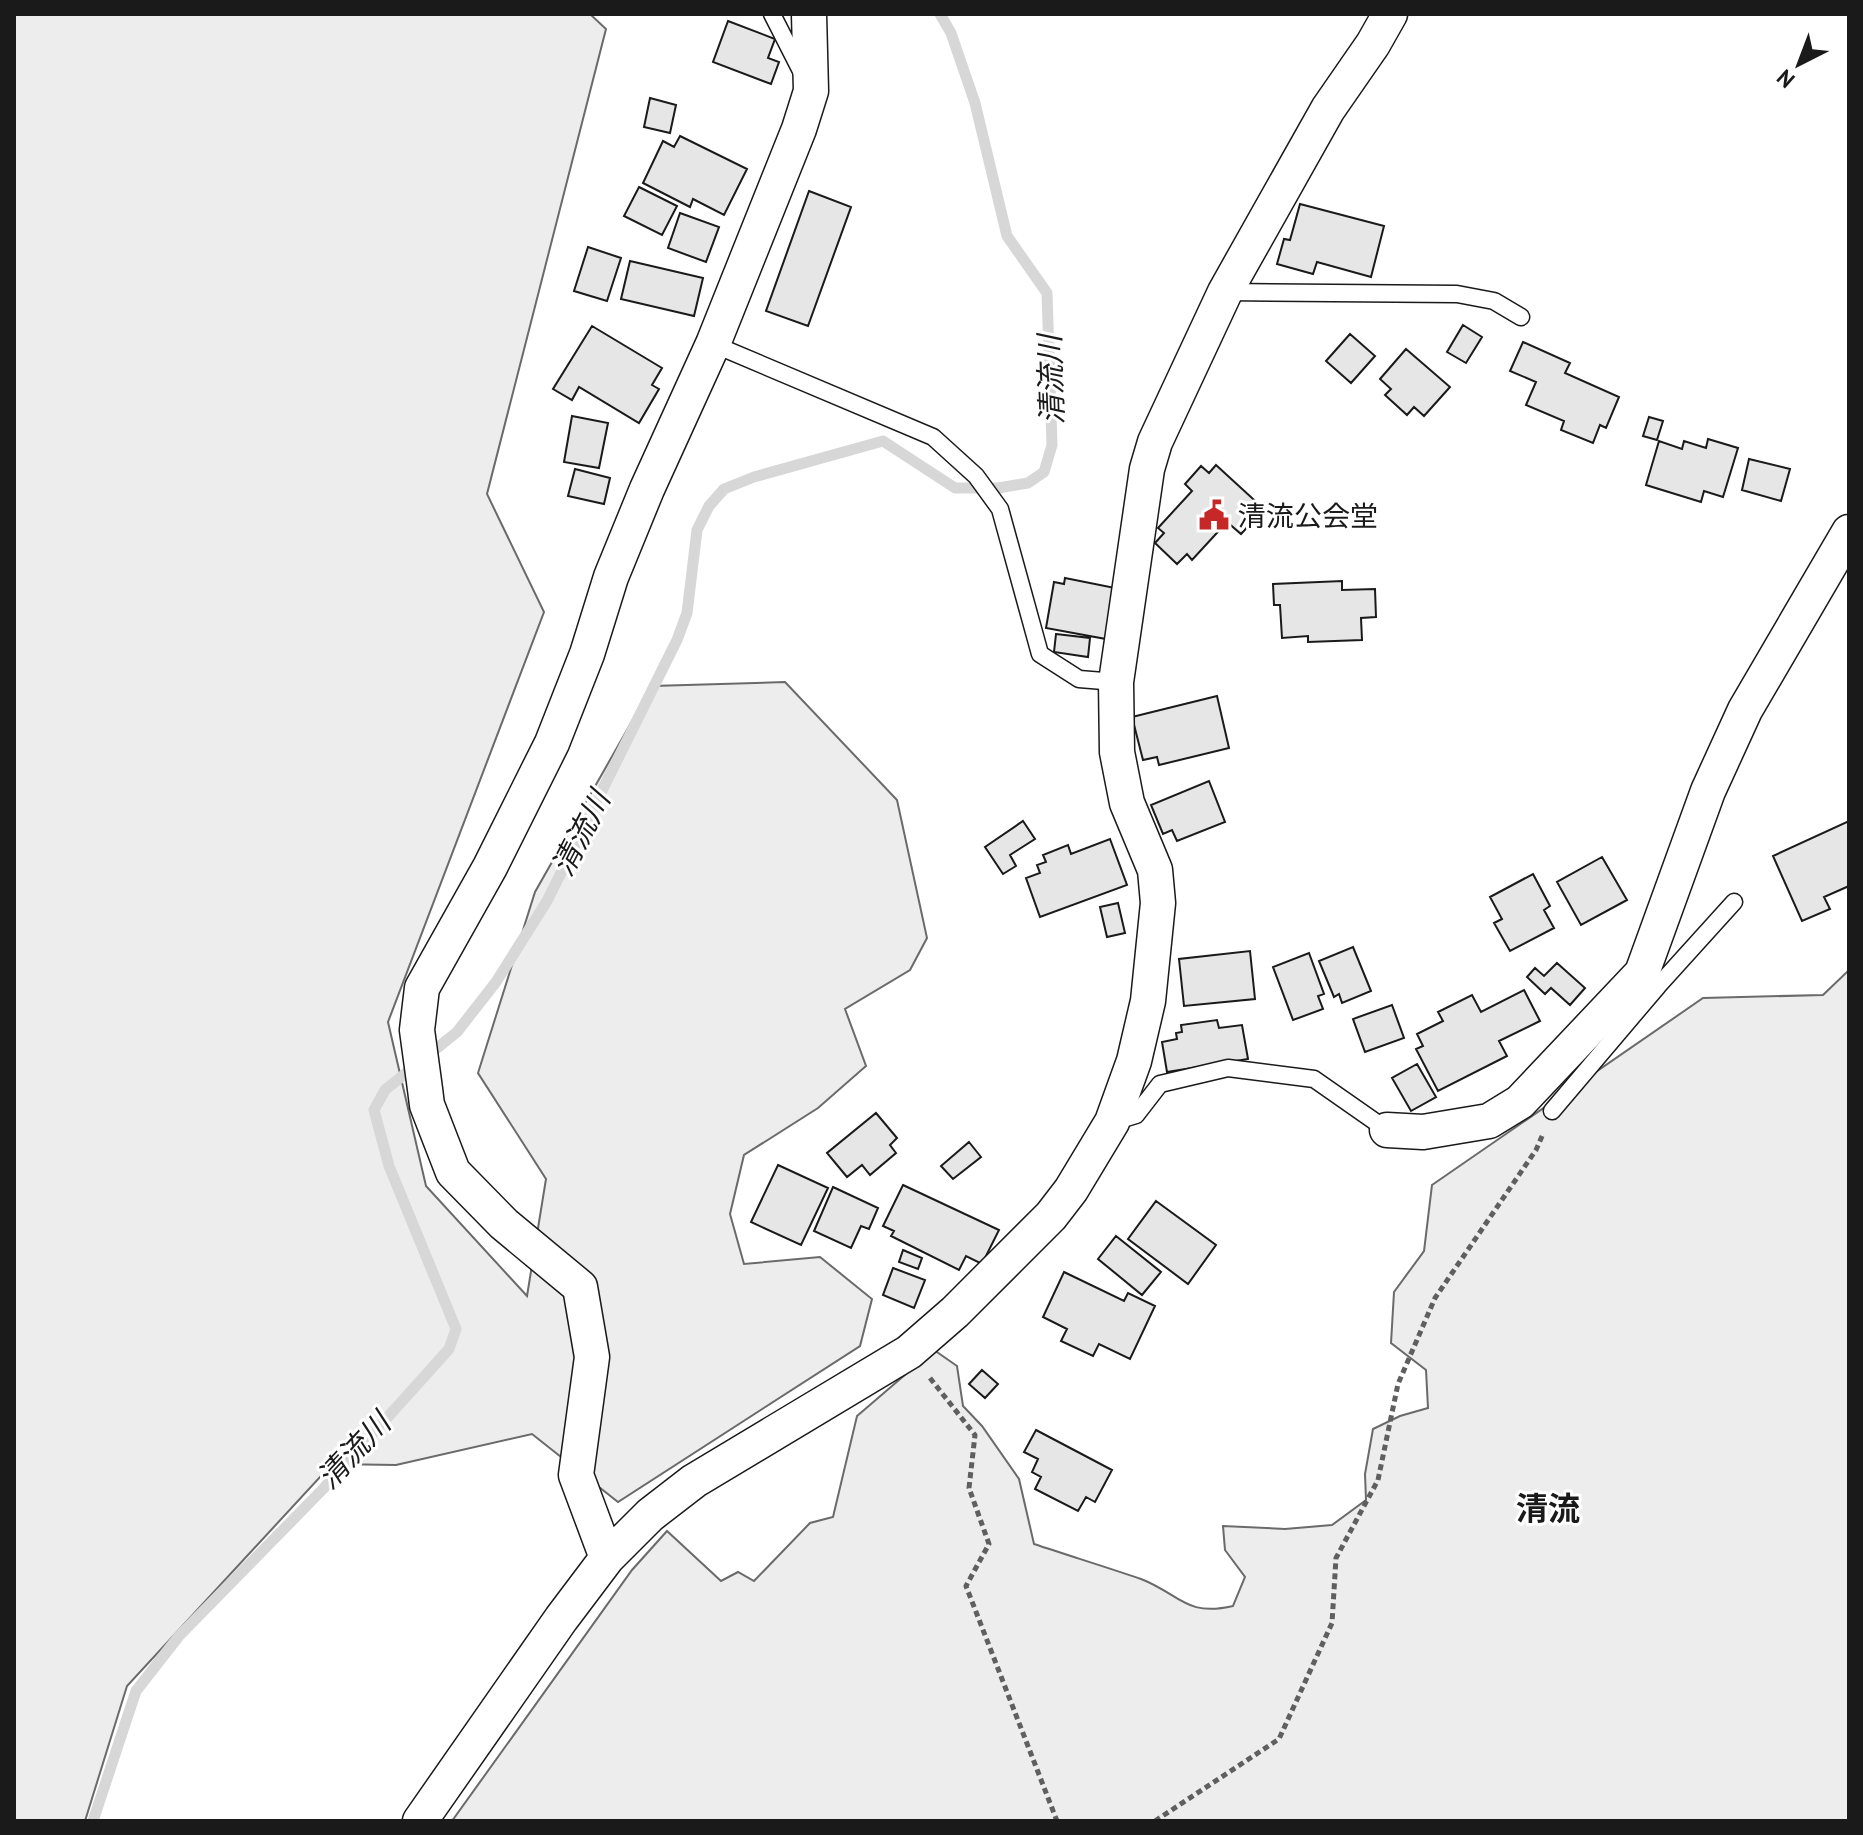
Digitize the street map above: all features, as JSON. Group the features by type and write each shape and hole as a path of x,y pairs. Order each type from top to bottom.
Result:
{"street":[{"path":"607,1558 576,1475 592,1357 580,1287 504,1224 453,1172 427,1105 417,1030 422,988 490,867 552,743 587,654 611,577 713,344 799,129 811,91 809,14"},
{"path":"420,1821 607,1558 650,1515 694,1481 909,1352 955,1312 1051,1216 1071,1190 1112,1122 1134,1061 1148,1001 1158,903 1155,870 1127,803 1117,752 1116,682 1147,469 1155,442 1225,292 1328,109 1390,14"},
{"path":"1387,1130 1423,1132 1489,1121 1520,1102 1650,980 1708,791 1745,710 1849,532"}],"lane":[{"path":"772,14 811,91"},
{"path":"1225,292 1457,294 1494,301 1521,317"},
{"path":"713,344 933,437 976,476 1000,509 1040,654 1079,679 1116,682"},
{"path":"1552,1111 1650,980 1734,902"},
{"path":"1112,1122 1136,1115 1160,1084 1228,1068 1314,1079 1387,1130"}],"path":[{"path":"1155,1821 1279,1739 1332,1623 1336,1558 1378,1480 1398,1384 1435,1298 1536,1150 1552,1111"},
{"path":"909,1352 975,1435 969,1488 989,1544 966,1586 1057,1821"}],"shaded area":[{"path":"14,14 590,14 606,29 487,494 544,612 388,1022 426,1186 527,1296 546,1179 478,1073 535,892 652,686 785,682 897,800 927,938 910,970 845,1009 866,1066 818,1108 744,1155 730,1214 744,1264 820,1257 872,1299 860,1346 618,1502 532,1434 396,1465 332,1464 127,1686 85,1821 14,1821"},
{"path":"1849,970 1849,1821 452,1821 632,1570 667,1531 721,1581 738,1572 754,1581 810,1523 833,1517 857,1416 934,1350 957,1366 963,1406 982,1426 1019,1479 1034,1544 1141,1579 1193,1606 1217,1609 1233,1606 1245,1577 1225,1550 1223,1526 1285,1529 1332,1525 1366,1500 1365,1474 1373,1429 1400,1416 1428,1408 1426,1370 1391,1343 1394,1292 1424,1251 1432,1185 1703,998 1823,995"}],"building":[{"path":"728,21 775,39 768,58 779,62 771,84 713,62"},
{"path":"650,98 676,105 670,133 644,127"},
{"path":"680,136 747,169 724,215 693,199 690,207 643,183 663,141 674,147"},
{"path":"639,187 677,206 662,235 624,216"},
{"path":"809,191 851,207 808,326 766,311"},
{"path":"1300,204 1384,226 1371,277 1317,262 1313,274 1277,264 1284,239 1290,240"},
{"path":"680,213 719,227 706,262 668,248"},
{"path":"588,247 621,258 607,301 574,291"},
{"path":"630,261 703,278 694,316 621,299"},
{"path":"1463,325 1482,337 1466,363 1447,352"},
{"path":"592,326 662,368 652,385 659,389 639,423 579,387 572,400 553,389"},
{"path":"1350,334 1375,356 1351,383 1326,361"},
{"path":"1523,342 1570,363 1565,373 1619,397 1606,428 1600,425 1593,443 1561,430 1564,421 1526,405 1536,382 1510,371"},
{"path":"1406,349 1450,387 1424,416 1414,407 1407,415 1385,395 1391,389 1380,379"},
{"path":"572,416 608,423 599,468 564,462"},
{"path":"1649,417 1663,421 1657,440 1643,436"},
{"path":"1708,439 1738,448 1723,497 1704,491 1701,502 1646,485 1659,441 1682,449 1684,441 1706,448"},
{"path":"1749,459 1790,469 1781,501 1742,490"},
{"name":"清流公会堂","path":"1216,465 1264,509 1241,534 1227,522 1192,560 1187,554 1177,564 1155,543 1164,533 1158,528 1192,491 1185,484 1201,466 1209,473"},
{"path":"575,469 610,478 604,504 568,496"},
{"path":"1065,578 1115,588 1106,639 1046,628 1054,582 1064,584"},
{"path":"1342,581 1342,590 1375,589 1376,617 1361,618 1362,640 1308,642 1308,636 1282,638 1280,605 1274,605 1273,584"},
{"path":"1056,634 1090,638 1088,657 1054,652"},
{"path":"1217,696 1229,748 1159,765 1157,757 1143,760 1132,717"},
{"path":"1209,781 1225,822 1177,841 1172,830 1163,834 1151,805"},
{"path":"1023,821 1035,839 1010,855 1016,866 1003,874 985,847"},
{"path":"1849,821 1849,886 1824,897 1830,909 1802,921 1773,856"},
{"path":"1110,839 1127,885 1040,917 1026,878 1040,873 1037,865 1046,862 1043,855 1068,845 1071,854"},
{"path":"1602,857 1627,900 1581,925 1557,882"},
{"path":"1533,874 1550,906 1544,910 1554,928 1510,951 1494,923 1502,919 1490,897"},
{"path":"1118,903 1125,933 1107,937 1100,907"},
{"path":"1353,947 1371,991 1342,1003 1339,994 1334,997 1319,961"},
{"path":"1250,951 1255,999 1184,1006 1179,959"},
{"path":"1309,953 1324,994 1318,996 1323,1009 1293,1020 1273,967"},
{"path":"1557,963 1585,988 1570,1005 1551,988 1545,994 1527,977 1535,968 1544,976"},
{"path":"1524,990 1540,1021 1499,1041 1507,1056 1438,1091 1416,1049 1423,1046 1417,1034 1443,1021 1438,1012 1472,995 1481,1012"},
{"path":"1392,1005 1404,1038 1365,1052 1353,1019"},
{"path":"1217,1020 1219,1028 1242,1025 1248,1059 1167,1072 1162,1042 1177,1039 1176,1033 1182,1032 1181,1025"},
{"path":"1417,1064 1436,1097 1411,1111 1392,1078"},
{"path":"876,1113 897,1138 890,1145 896,1153 870,1175 862,1165 847,1177 827,1153"},
{"path":"969,1142 981,1157 953,1179 941,1166"},
{"path":"778,1165 828,1188 801,1245 751,1222"},
{"path":"903,1185 999,1230 982,1264 966,1256 959,1270 891,1236 894,1231 883,1226"},
{"path":"833,1187 878,1208 869,1229 861,1226 851,1248 814,1231"},
{"path":"1156,1201 1216,1245 1188,1284 1128,1239"},
{"path":"1116,1236 1161,1272 1142,1295 1098,1259"},
{"path":"903,1250 922,1258 918,1269 899,1262"},
{"path":"893,1268 925,1280 914,1308 883,1295"},
{"path":"1064,1272 1124,1301 1128,1293 1155,1306 1130,1359 1099,1344 1093,1356 1061,1341 1067,1329 1043,1317"},
{"path":"982,1370 998,1384 985,1398 969,1384"},
{"path":"1036,1430 1112,1470 1095,1502 1086,1497 1078,1511 1035,1489 1041,1477 1032,1472 1038,1459 1024,1452"}],"waterway":[{"name":"清流川","path":"93,1821 136,1691 179,1636 323,1489 449,1349 456,1329 389,1166 374,1110 385,1090 457,1032 496,982 547,901 677,640 687,613 697,530 709,506 724,489 754,477 883,441 955,488 998,488 1028,483 1044,472 1052,445 1047,293 1007,236 975,103 951,33 940,14"}],"place":[{"name":"清流公会堂","path":"1214,515"}],"district":[{"name":"清流","path":"1548,1508"}]}
